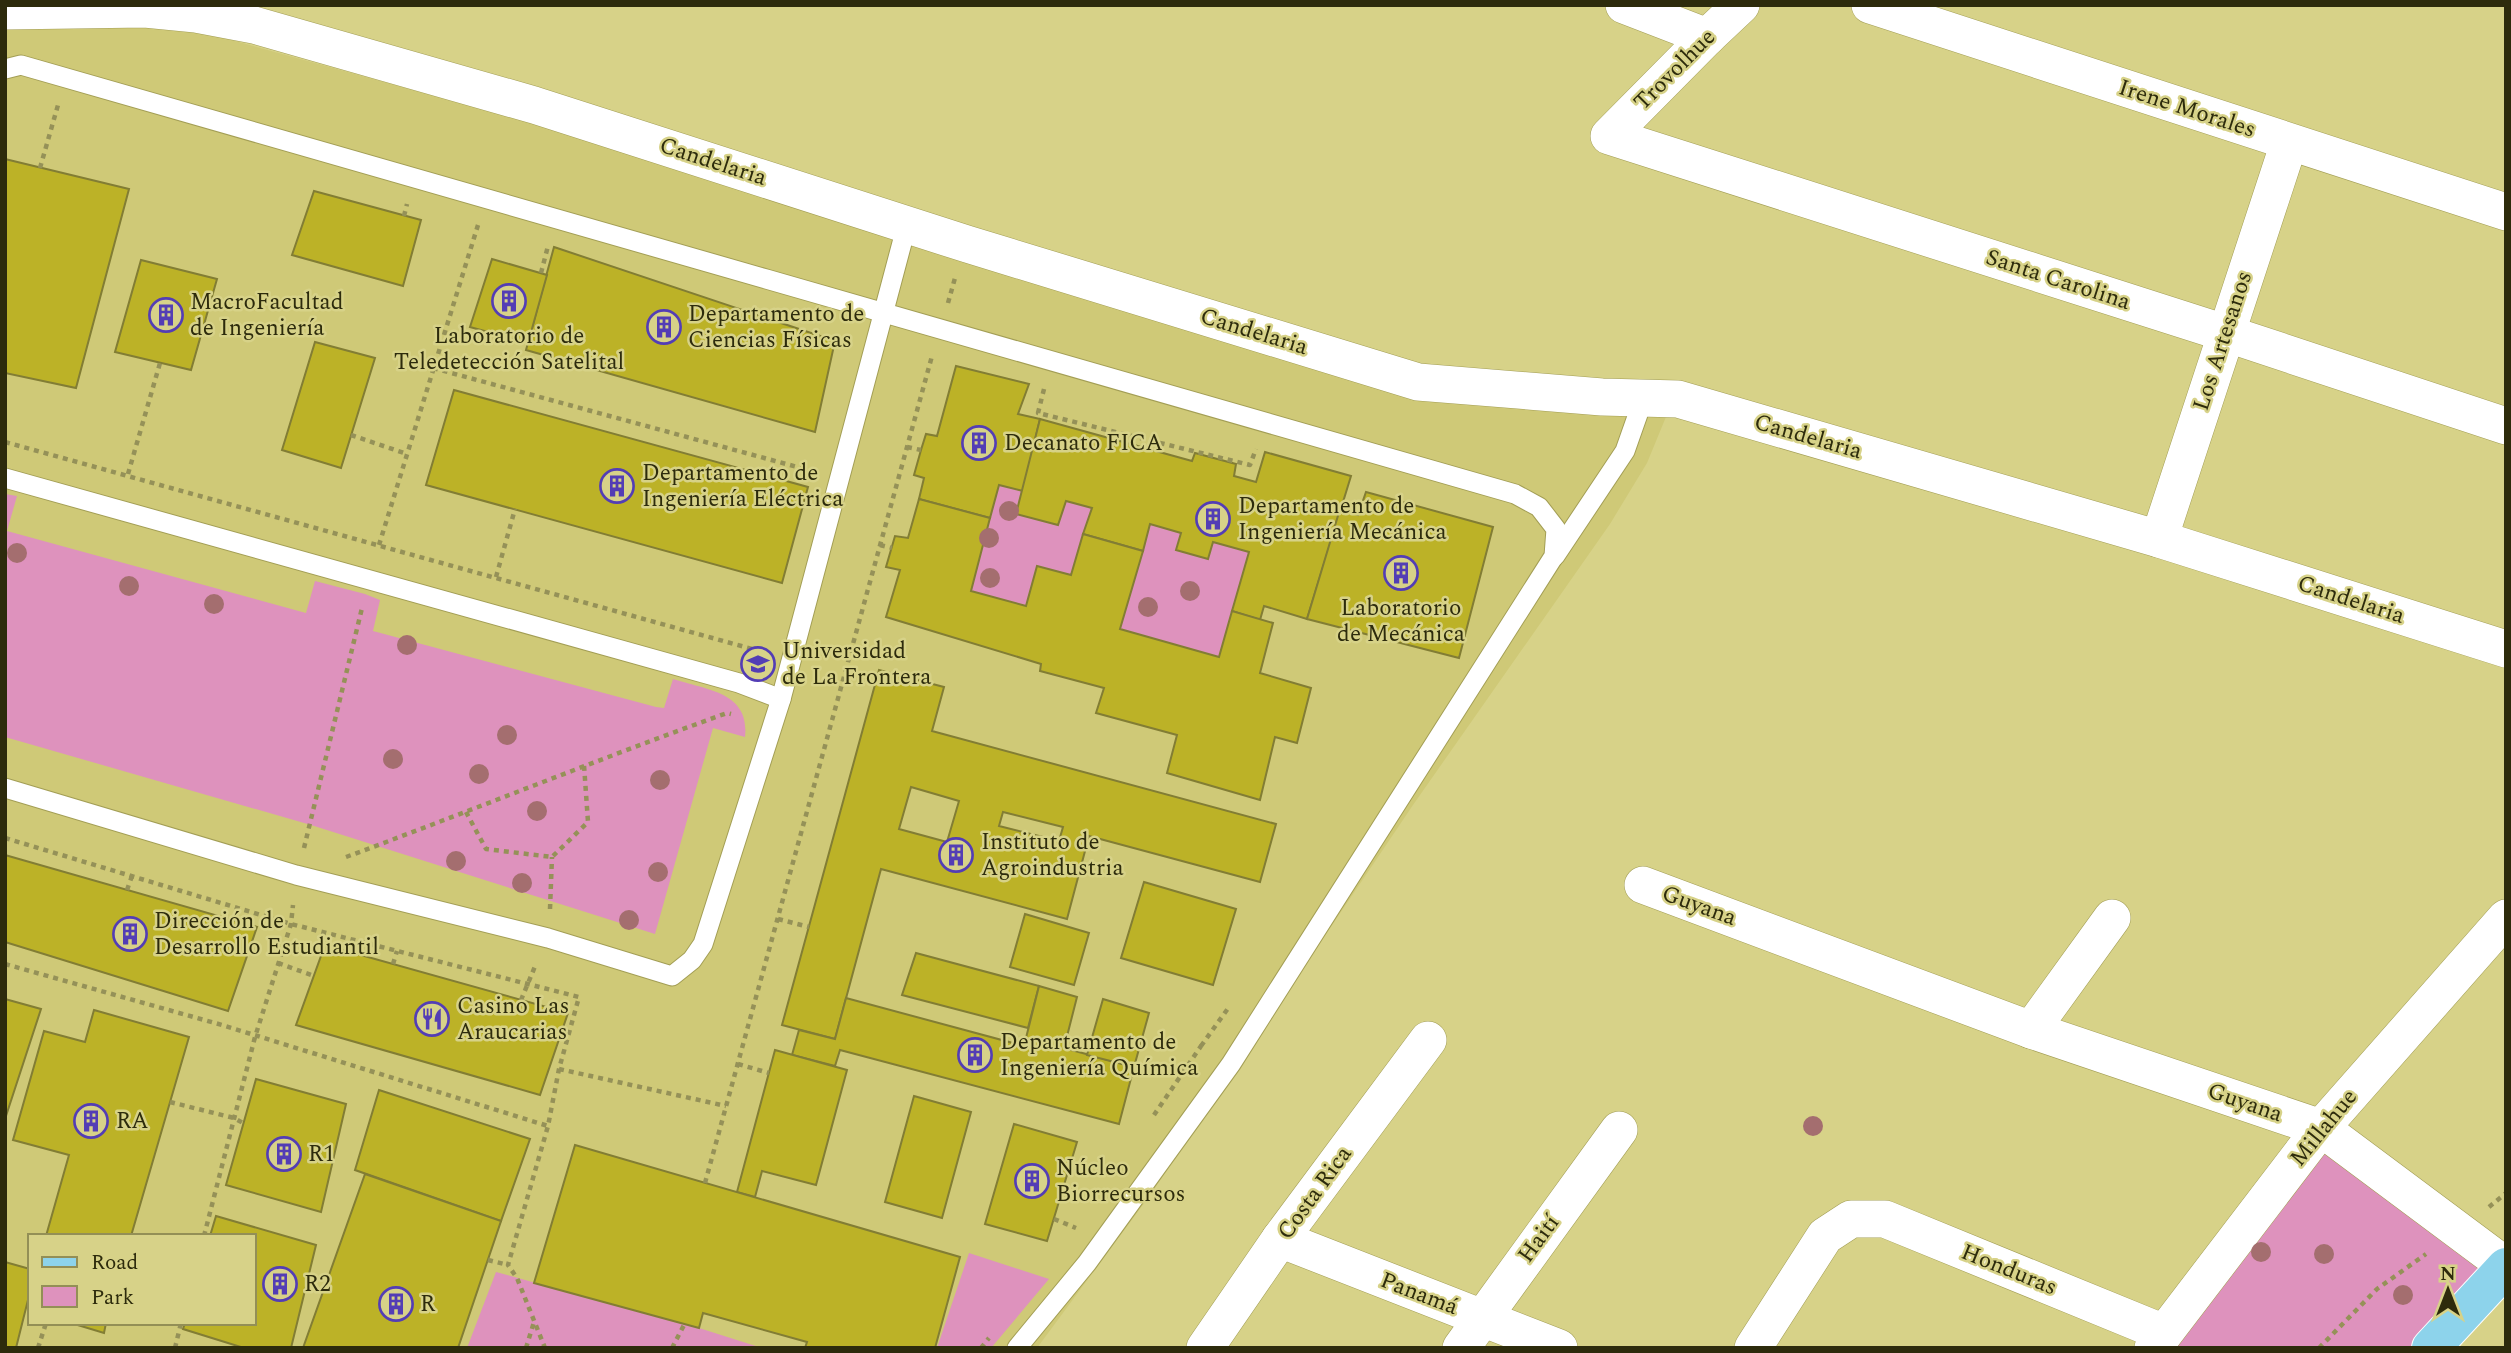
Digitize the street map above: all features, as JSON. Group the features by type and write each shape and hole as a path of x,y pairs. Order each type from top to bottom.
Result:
{"main road":[{"path":"2431,1348 2506,1266"}],"street":[{"path":"1624,5 1707,37"},
{"name":"Trovolhue","path":"1609,136 1741,5"},
{"name":"Irene Morales","path":"1870,5 2506,212"},
{"name":"Candelaria","path":"5,11 145,9 196,14 254,25 534,105 1418,382 1602,397 1678,400 2159,539 2506,649"},
{"name":"Santa Carolina","path":"1609,136 2506,426"},
{"name":"Los Artesanos","path":"2159,539 2289,143"},
{"name":"Guyana","path":"1643,885 2031,1030 2321,1128 2506,1266"},
{"path":"2031,1030 2112,918"},
{"name":"Millahue","path":"2159,1340 2321,1128 2506,918"},
{"name":"Costa Rica","path":"1205,1348 1280,1240 1428,1040"},
{"name":"Haití","path":"1461,1348 1619,1130"},
{"name":"Honduras","path":"1753,1348 1825,1236 1851,1219 1885,1219 2159,1340"},
{"name":"Panamá","path":"1280,1240 1559,1348"}],"lane":[{"path":"5,69 21,65 1515,494 1539,507 1556,529 1554,556"},
{"path":"5,788 296,875 548,938 672,976 692,960 703,944 774,723 907,224"},
{"path":"1017,1348 1087,1263 1231,1064 1554,556 1625,451 1644,397"},
{"path":"5,478 726,679 781,699"}],"path":[{"path":"40,168 66,78"},
{"path":"394,200 419,207"},
{"path":"404,216 407,204"},
{"path":"466,221 490,228"},
{"path":"379,545 478,224"},
{"path":"541,243 552,246 541,273"},
{"path":"705,1183 934,349"},
{"path":"933,355 945,359"},
{"path":"128,474 160,363"},
{"path":"433,368 816,472"},
{"path":"1045,385 1038,413 1250,465 1259,441"},
{"path":"351,435 407,454"},
{"path":"5,442 768,653"},
{"path":"907,447 921,450"},
{"path":"496,577 514,509"},
{"path":"880,545 891,548"},
{"path":"205,1234 256,1037 291,924 296,875 311,825 362,608"},
{"path":"296,875 727,713 774,723"},
{"path":"548,938 552,857 588,822 584,765"},
{"path":"466,812 486,849 552,857"},
{"path":"5,838 291,924 579,997 559,1069 548,1126 508,1265"},
{"path":"127,890 132,876"},
{"path":"778,919 809,927"},
{"path":"393,964 397,951"},
{"path":"278,963 314,976"},
{"path":"5,964 222,1025 548,1126"},
{"path":"521,1000 527,984"},
{"path":"1201,1046 1233,1002"},
{"path":"738,1064 769,1073"},
{"path":"559,1069 726,1106"},
{"path":"170,1102 234,1118 243,1123"},
{"path":"2319,1348 2377,1289 2460,1230 2506,1193"},
{"path":"1054,1219 1077,1228"},
{"path":"488,1260 508,1265 517,1278 545,1348"},
{"path":"526,1348 534,1322"},
{"path":"38,1348 45,1325"},
{"path":"175,1348 181,1325"},
{"path":"672,1348 684,1325"}],"shaded area":[{"name":"Universidad de La Frontera","path":"184,27 522,120 1412,393 1668,412 1647,463 1610,524 1413,805 1151,1194 1037,1348 5,1348 5,28"}],"green space":[{"path":"999,485 1023,491 1016,514 1066,501 1092,508 1071,575 1037,566 1026,606 971,591"},
{"path":"5,494 17,496 7,531 306,613 315,581 365,594 380,600 373,631 656,707 664,708 673,679 724,695 741,710 745,722 745,737 713,728 655,934 311,825 5,737"},
{"path":"1150,524 1181,533 1176,550 1208,559 1213,542 1249,552 1219,657 1120,629"},
{"path":"2321,1128 2506,1266 2431,1348 2153,1348"},
{"path":"969,1253 1049,1279 991,1348 937,1348"},
{"path":"496,1272 699,1328 762,1348 467,1348"}],"building":[{"path":"5,159 129,189 76,388 5,373"},
{"path":"314,191 421,220 403,286 292,255"},
{"name":"Departamento de Ciencias Físicas","path":"554,247 835,341 815,432 526,350"},
{"name":"Laboratorio de Teledetección Satelital","path":"492,259 547,275 528,343 470,327"},
{"name":"MacroFacultad de Ingeniería","path":"141,260 217,279 191,370 115,352"},
{"path":"315,342 375,358 341,468 282,450"},
{"name":"Decanato FICA","path":"956,366 1029,384 1018,414 1040,419 1023,491 999,485 990,518 919,499 924,478 914,475 926,434 937,436"},
{"name":"Departamento de Ingeniería Eléctrica","path":"454,390 808,487 782,583 426,485"},
{"name":"Departamento de Ingeniería Mecánica","path":"1040,419 1192,461 1195,453 1236,464 1234,476 1256,482 1265,452 1351,476 1307,619 1264,606 1260,620 1232,611 1249,552 1213,542 1208,559 1176,550 1181,533 1150,524 1143,551 1083,534 1092,508 1066,501 1058,525 1016,514"},
{"name":"Laboratorio de Mecánica","path":"1366,492 1493,527 1459,658 1307,619 1340,509 1358,515"},
{"path":"919,499 990,518 971,591 1026,606 1037,566 1071,575 1083,534 1143,551 1120,629 1219,657 1232,611 1273,623 1260,673 1311,688 1297,743 1275,737 1260,800 1167,773 1177,735 1096,713 1104,688 1040,671 1041,664 886,617 900,570 886,567 895,536 908,538"},
{"name":"Instituto de Agroindustria","path":"879,670 944,687 932,731 1276,824 1260,882 1089,836 1067,919 881,869 835,1039 782,1025","holes":["911,787 959,801 947,842 899,829","1003,812 1063,827 1059,841 999,826"]},
{"name":"Dirección de Desarrollo Estudiantil","path":"5,855 257,927 228,1011 5,942"},
{"path":"1144,882 1236,909 1213,985 1121,958"},
{"path":"1025,914 1089,933 1074,985 1010,967"},
{"name":"Casino Las Araucarias","path":"325,945 568,1013 540,1095 296,1025"},
{"path":"916,953 1039,986 1028,1028 902,995"},
{"name":"Departamento de Ingeniería Química","path":"1039,986 1077,997 1064,1048 1134,1067 1119,1124 840,1050 835,1066 792,1055 799,1030 835,1039 846,998 1024,1046"},
{"path":"5,999 41,1009 5,1119"},
{"path":"1103,999 1149,1013 1134,1067 1087,1055"},
{"name":"RA","path":"94,1010 189,1037 132,1234 47,1234 69,1155 13,1140 44,1031 85,1042"},
{"path":"775,1050 847,1070 816,1185 762,1171 755,1197 737,1192"},
{"name":"R1","path":"256,1079 346,1104 321,1212 226,1185"},
{"path":"379,1090 530,1139 501,1221 355,1170"},
{"path":"914,1096 971,1112 942,1218 885,1202"},
{"name":"Núcleo Biorrecursos","path":"1014,1124 1077,1142 1047,1241 985,1224"},
{"path":"575,1145 960,1257 935,1348 805,1348 807,1342 703,1313 699,1328 534,1283"},
{"name":"R","path":"365,1174 501,1221 458,1348 303,1348"},
{"name":"R2","path":"216,1216 316,1245 291,1348 244,1348 183,1329 184,1325 256,1325 256,1234 211,1234"},
{"path":"5,1262 28,1268 28,1300 16,1348 5,1348"},
{"path":"78,1325 106,1325 104,1333"}],"place":[{"name":"Laboratorio de Teledetección Satelital","path":"509,301"},
{"name":"MacroFacultad de Ingeniería","path":"166,315"},
{"name":"Departamento de Ciencias Físicas","path":"664,327"},
{"name":"Decanato FICA","path":"979,443"},
{"name":"Departamento de Ingeniería Eléctrica","path":"617,486"},
{"name":"Departamento de Ingeniería Mecánica","path":"1213,519"},
{"name":"Laboratorio de Mecánica","path":"1401,573"},
{"name":"Universidad de La Frontera","path":"758,664"},
{"name":"Instituto de Agroindustria","path":"956,855"},
{"name":"Dirección de Desarrollo Estudiantil","path":"130,934"},
{"name":"Casino Las Araucarias","path":"432,1019"},
{"name":"Departamento de Ingeniería Química","path":"975,1055"},
{"name":"RA","path":"91,1121"},
{"name":"R1","path":"284,1154"},
{"name":"Núcleo Biorrecursos","path":"1032,1181"},
{"name":"R2","path":"280,1284"},
{"name":"R","path":"396,1304"}]}
